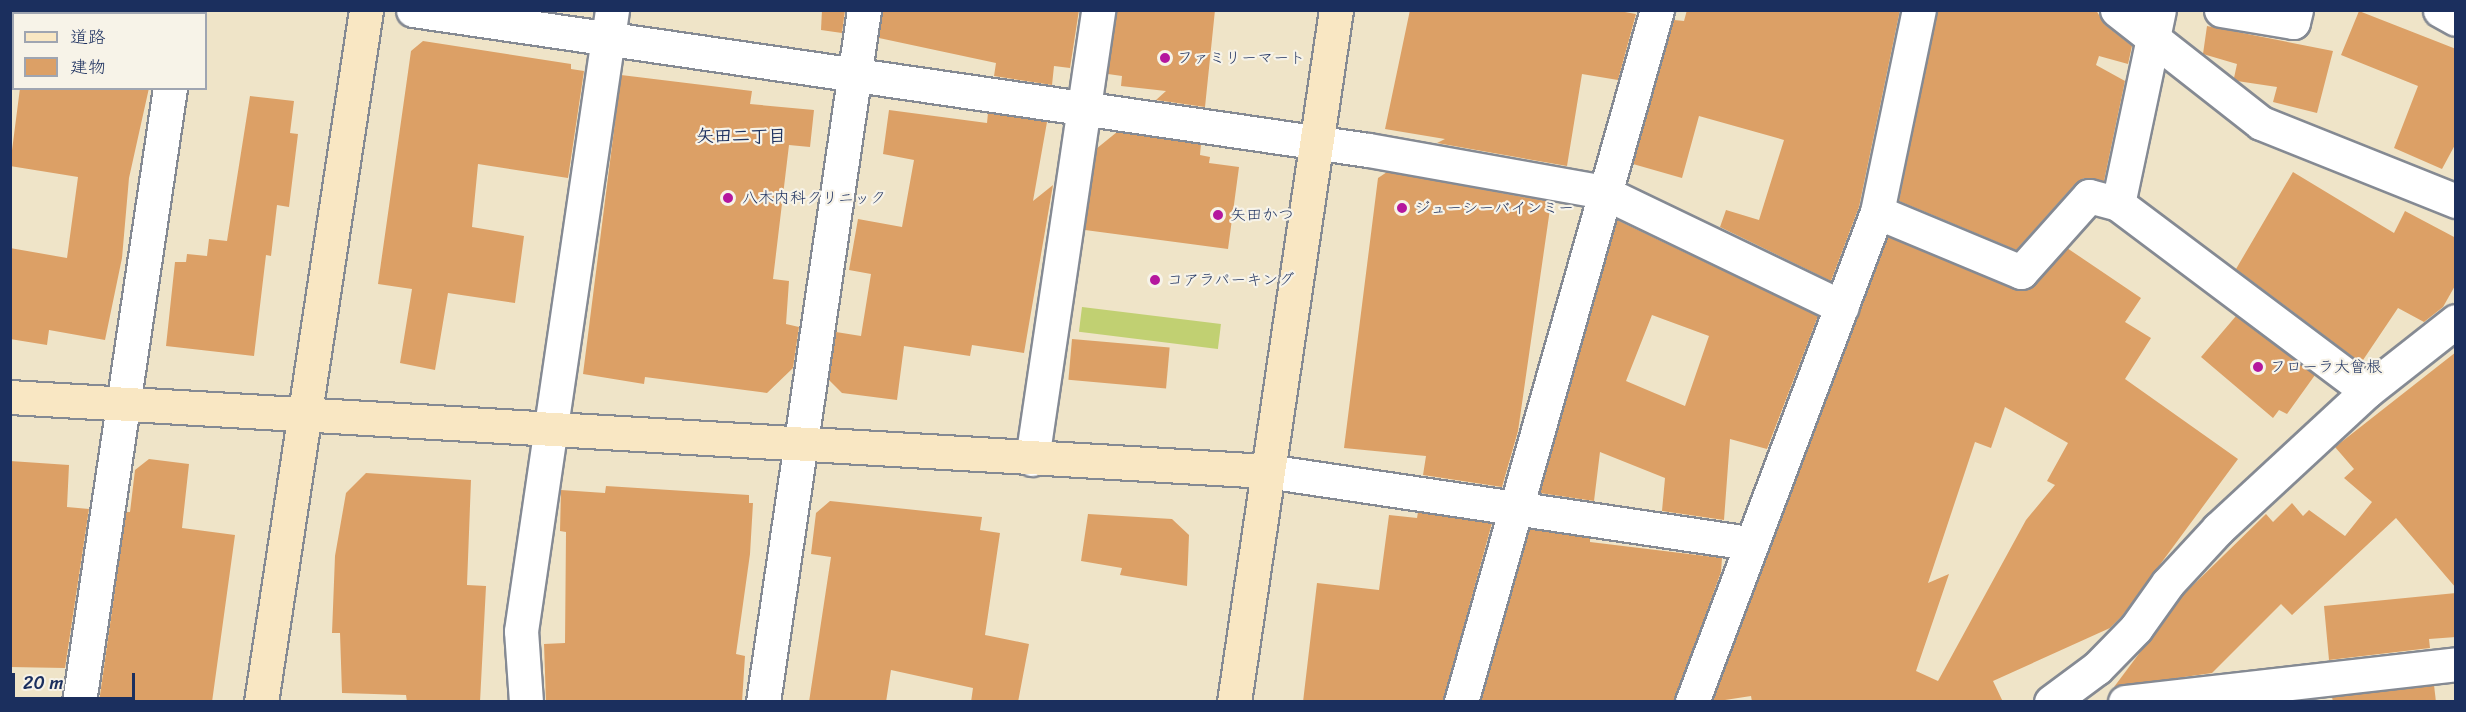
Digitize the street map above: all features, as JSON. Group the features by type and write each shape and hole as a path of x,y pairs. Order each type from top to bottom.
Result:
{"street":[{"path":"261,702 366,10"},
{"path":"413,10 609,26 855,76 1318,142 1603,192 1842,307"},
{"path":"763,702 864,10"},
{"path":"1032,459 1098,10"},
{"path":"1234,702 1336,10"},
{"path":"1461,702 1513,507 1657,10"},
{"path":"1692,702 1877,212 1919,10"},
{"path":"2117,10 2156,25 2261,123 2456,201"},
{"path":"2221,10 2293,22 2296,10"},
{"path":"2440,10 2456,19"},
{"path":"2118,204 2156,25"},
{"path":"526,702 521,631 609,26"},
{"path":"79,702 170,90"},
{"path":"1877,212 2021,272 2089,196 2118,204 2367,391"},
{"path":"2051,702 2097,668 2136,627 2169,583 2218,529 2367,391 2456,321"},
{"path":"10,397 306,416 552,427 1032,459 1267,471 1751,543"},
{"path":"2125,702 2298,691 2456,664"}],"green space":[{"path":"1082,307 1221,324 1218,349 1079,332"}],"building":[{"path":"822,10 845,10 842,33 821,30"},
{"path":"882,10 1079,10 1070,68 1054,66 1052,85 994,76 996,63 879,38"},
{"path":"1116,10 1215,10 1205,107 1156,100 1166,91 1121,86 1122,76 1108,74"},
{"path":"1410,10 1614,10 1636,14 1618,80 1582,74 1567,166 1437,143 1445,139 1385,129"},
{"path":"1687,10 1900,10 1859,207 1831,281 1720,227 1726,210 1759,220 1784,140 1699,116 1682,178 1633,164 1674,20 1684,21"},
{"path":"1937,10 2096,10 2105,25 2132,46 2128,64 2099,56 2096,65 2125,81 2104,181 2084,178 2076,183 2016,250 1899,201"},
{"path":"2359,11 2456,49 2456,143 2442,169 2394,148 2418,86 2341,55"},
{"path":"2207,26 2333,51 2317,113 2273,102 2277,87 2237,81 2234,78 2237,64 2203,54"},
{"path":"423,41 571,64 571,69 584,71 568,178 478,164 472,227 524,236 515,303 448,293 435,370 400,363 412,289 378,284 411,51"},
{"path":"621,75 752,91 750,104 814,110 810,147 789,145 773,279 789,281 786,324 799,327 793,368 767,393 645,377 644,384 583,374"},
{"path":"20,90 149,90 129,178 122,258 105,340 49,330 47,345 10,339 10,248 67,258 78,177 10,166"},
{"path":"250,96 294,101 290,133 298,134 289,207 277,205 271,256 266,255 254,356 166,346 175,262 186,262 187,254 207,256 209,239 227,241"},
{"path":"889,110 987,123 988,113 1047,122 1033,201 1053,185 1024,353 972,345 970,356 904,346 897,400 842,393 829,380 836,332 861,336 871,274 849,270 858,219 902,227 914,160 883,154"},
{"path":"1117,132 1201,144 1200,155 1210,157 1209,163 1239,167 1228,249 1085,230 1096,149"},
{"path":"1387,172 1551,202 1518,431 1502,487 1423,475 1426,456 1344,448 1378,178"},
{"path":"2293,172 2394,233 2405,211 2456,238 2456,284 2443,307 2424,322 2398,308 2361,363 2236,269"},
{"path":"1617,220 1818,316 1767,449 1730,439 1724,520 1662,511 1665,478 1600,452 1594,501 1540,493","holes":["1652,315 1709,336 1685,406 1626,381"]},
{"path":"1888,237 2024,290 2035,285 2067,248 2141,298 2125,322 2151,338 2125,379 2238,459 2122,616 2110,628 1993,681 2003,702 1752,702 1751,696 1712,702","holes":["2005,407 2068,443 2047,481 2055,485 2026,520 1938,681 1916,671 1949,574 1928,583 1975,442 1991,448"]},
{"name":"フローラ大曾根","path":"2236,316 2315,375 2287,414 2279,410 2273,418 2201,357"},
{"path":"1072,339 1170,348 1166,388 1068,380"},
{"path":"2456,352 2456,588 2396,518 2292,615 2281,604 2212,673 2114,687 2183,595 2266,514 2273,522 2292,503 2303,516 2309,510 2345,536 2372,502 2344,478 2354,469 2335,447"},
{"path":"149,459 189,464 182,528 235,535 212,702 99,702 126,512 130,512 135,470"},
{"path":"10,461 69,465 67,507 89,509 65,668 10,667"},
{"path":"366,473 471,480 467,585 486,586 480,702 407,702 406,695 342,693 340,633 332,633 335,556 346,493"},
{"path":"606,486 749,495 749,503 753,503 750,554 736,654 745,656 742,702 546,702 544,644 565,643 566,532 560,531 561,490 605,493"},
{"path":"830,501 982,517 980,530 1000,533 985,635 1029,644 1018,702 971,702 973,688 891,670 886,702 809,702 831,557 811,554 816,513"},
{"path":"1418,512 1492,523 1443,702 1303,702 1317,583 1379,590 1389,515 1417,518"},
{"path":"1088,514 1172,519 1189,535 1187,586 1120,575 1122,568 1081,561"},
{"path":"1529,529 1590,538 1590,542 1722,558 1721,572 1674,702 1481,702"},
{"path":"2456,593 2456,637 2429,639 2430,648 2329,660 2324,606"},
{"path":"2434,685 2436,702 2333,702 2332,697"}],"place":[{"name":"ファミリーマート","path":"1165,58"},
{"name":"八木内科クリニック","path":"728,198"},
{"name":"ジューシーバインミー","path":"1402,208"},
{"name":"矢田かつ","path":"1218,215"},
{"name":"コアラパーキング","path":"1155,280"},
{"name":"フローラ大曾根","path":"2258,367"}],"district":[{"name":"矢田二丁目","path":"741,136"}]}
